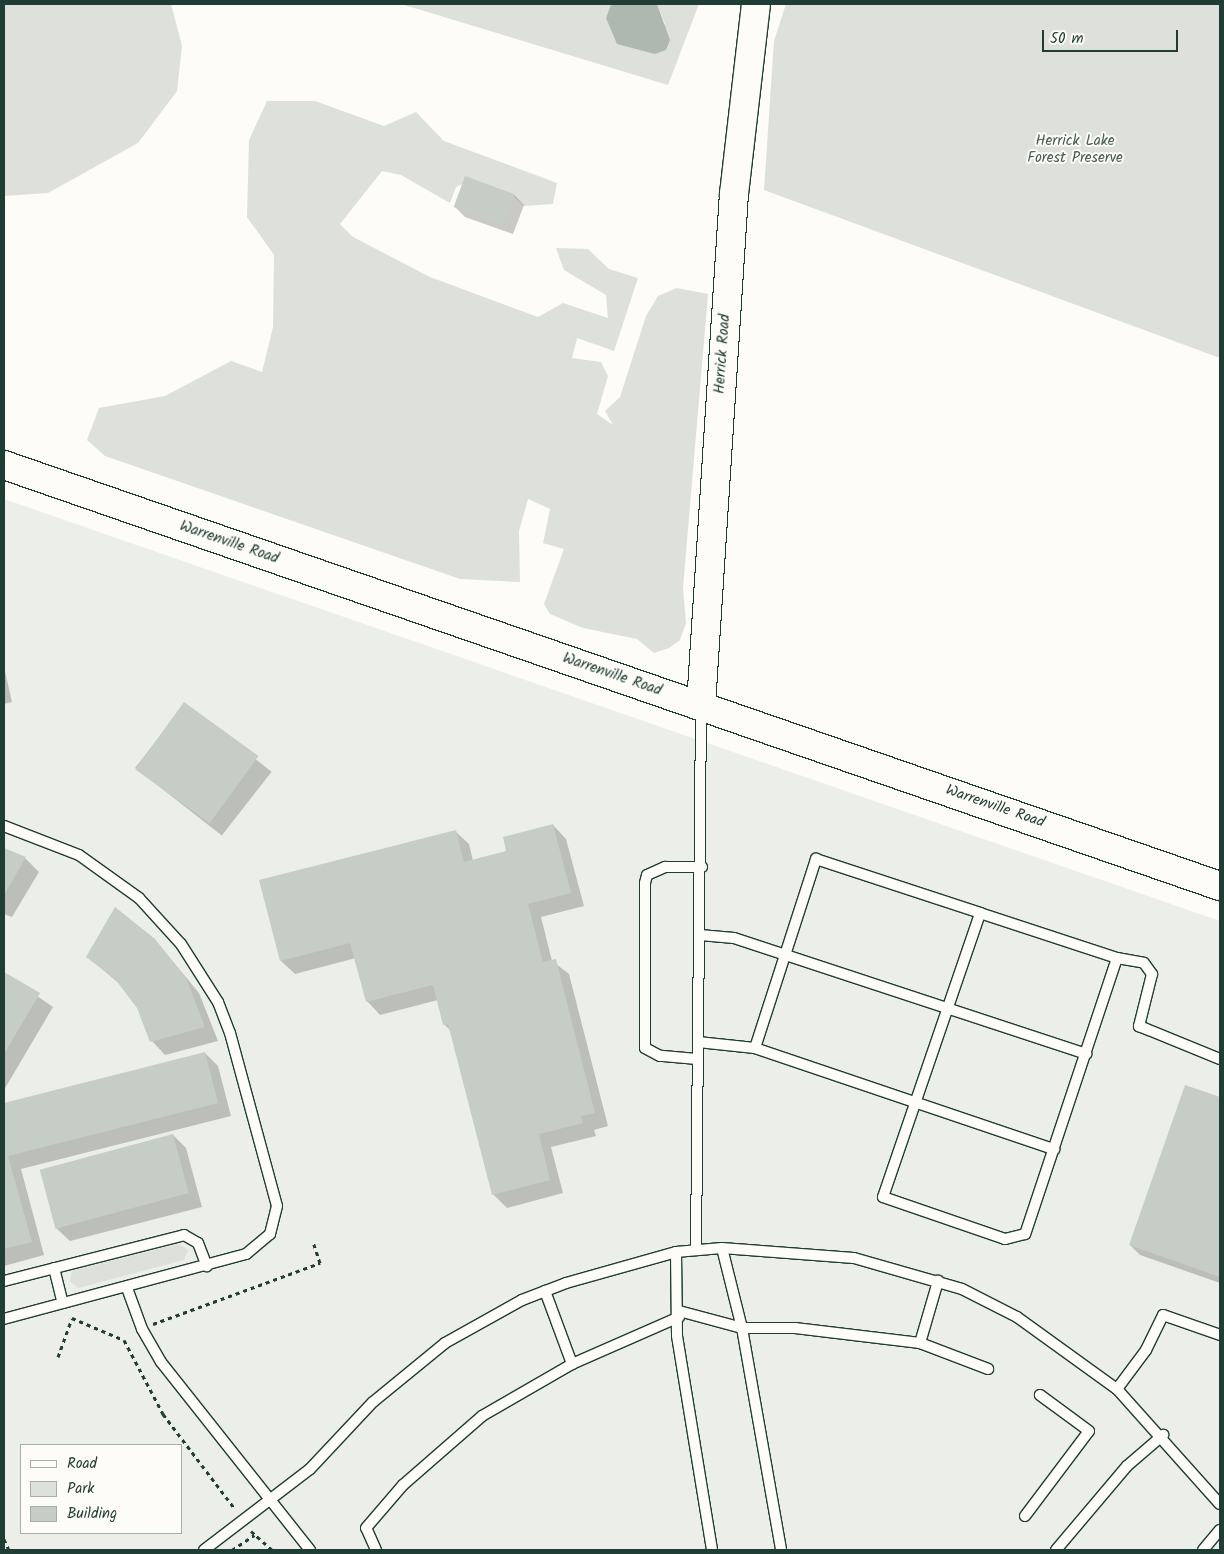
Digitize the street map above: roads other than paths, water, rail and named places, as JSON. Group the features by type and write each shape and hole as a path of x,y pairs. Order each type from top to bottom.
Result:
{"main road":[{"name":"Herrick Road","path":"701,705 737,155 756,4"},
{"name":"Warrenville Road","path":"4,466 701,705 1220,886"}],"lane":[{"path":"696,1250 697,1059 702,867 701,705"},
{"path":"4,826 79,855 139,898 181,944 218,1002 243,1075 277,1206 273,1228 260,1246 207,1266 4,1319"},
{"path":"755,1048 816,859 1117,958 1144,963 1152,974 1139,1026 1220,1059"},
{"path":"697,1059 660,1056 644,1048 645,883 647,875 665,867 702,867"},
{"path":"980,913 917,1103 883,1197 1005,1239 1025,1234 1117,958"},
{"path":"700,935 734,938 1086,1054"},
{"path":"698,1042 755,1048 1054,1149"},
{"path":"4,1281 184,1235 198,1243 207,1266"},
{"path":"722,1248 742,1328 781,1550"},
{"path":"204,1550 271,1501 409,1371 446,1342 545,1291 676,1252 722,1248 854,1258 938,1282 1018,1317 1117,1389 1163,1435 1220,1504"},
{"path":"676,1252 679,1314 677,1336 712,1550"},
{"path":"54,1268 63,1303"},
{"path":"920,1344 938,1282"},
{"path":"127,1288 142,1330 161,1362 310,1550"},
{"path":"545,1291 572,1364"},
{"path":"376,1550 366,1528 403,1485 482,1416 572,1364 679,1314 742,1328 795,1328 920,1344 988,1369"},
{"path":"1117,1389 1146,1350 1163,1315 1220,1335"},
{"path":"1025,1516 1089,1431 1040,1395"},
{"path":"1056,1550 1127,1466 1163,1435"},
{"path":"1203,1550 1220,1530"}],"park label":[{"name":"Herrick Lake Forest Preserve","path":"1075,150"}]}
